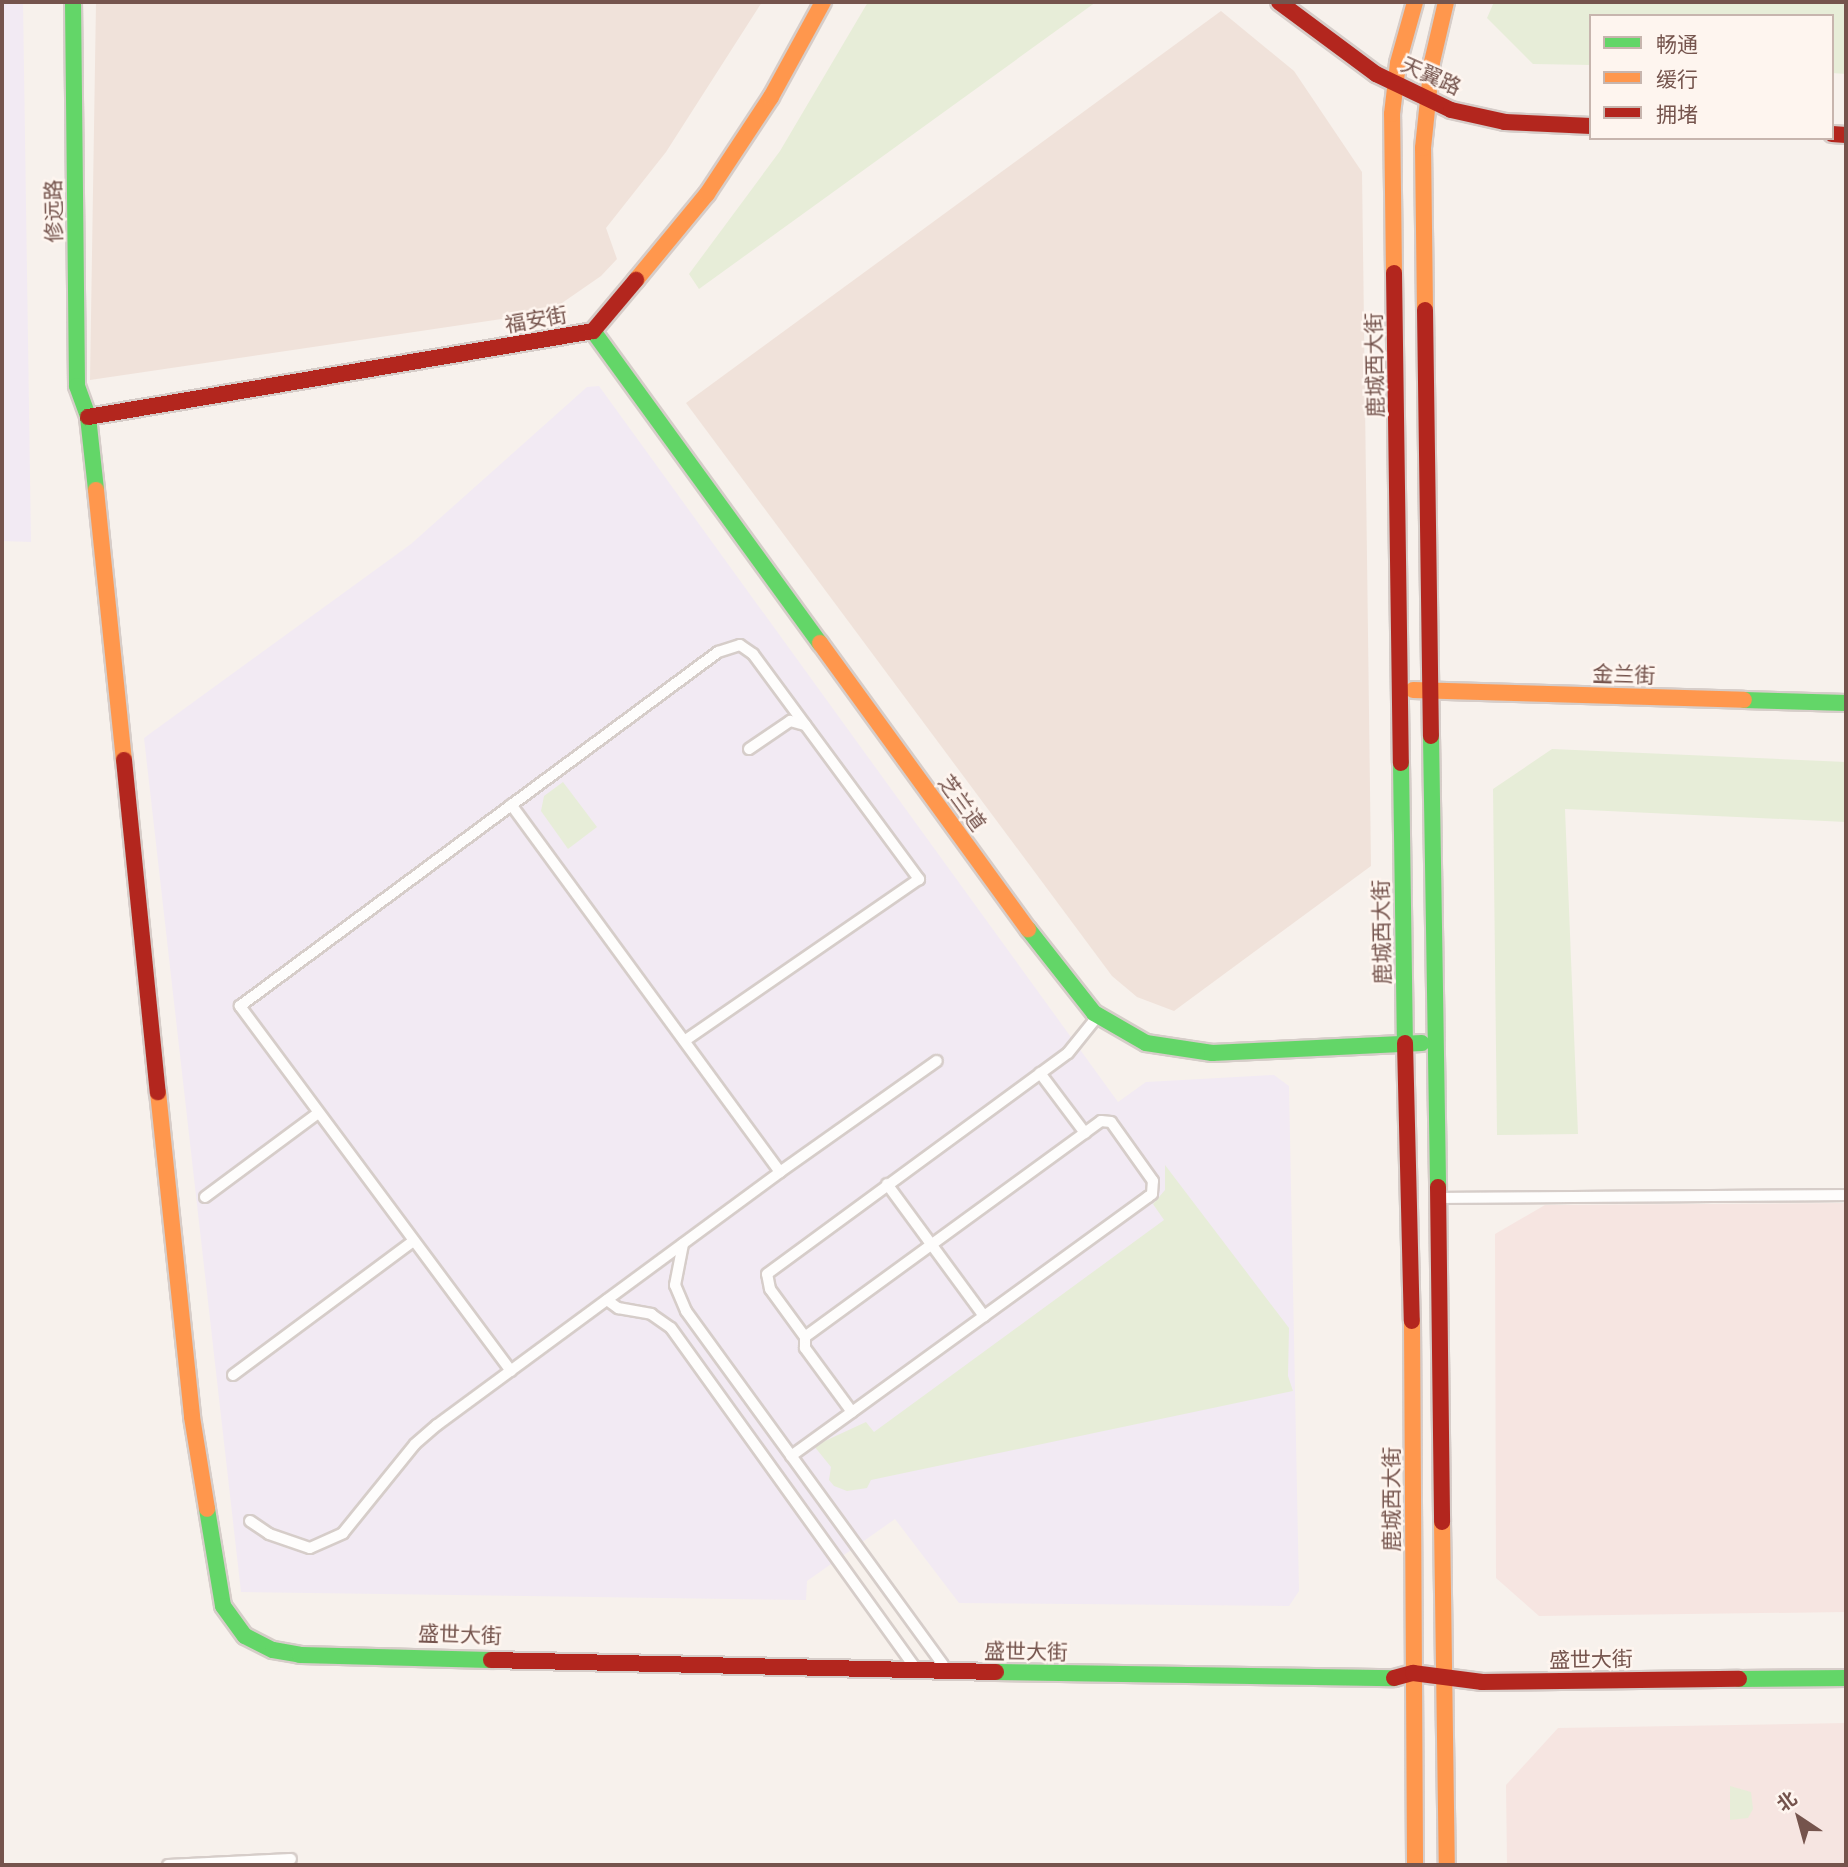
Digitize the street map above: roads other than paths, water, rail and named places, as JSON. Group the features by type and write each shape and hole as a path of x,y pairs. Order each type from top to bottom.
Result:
{"street":[{"name":"修远路","path":"73,2 77,386 88,417 192,1416 223,1606"},
{"name":"福安街","path":"88,417 593,331 707,194 771,97 823,2"},
{"name":"天翼路","path":"1279,2 1338,49 1395,84 1451,110 1505,122 1589,125"},
{"name":"鹿城西大街","path":"1415,2 1395,84 1392,114 1405,1042 1414,1373 1412,1673 1415,1865"},
{"path":"1446,2 1427,98 1423,148 1447,1865"},
{"name":"芝兰道","path":"593,331 1045,953 1098,1016 1146,1043 1212,1054 1405,1042 1436,1044"},
{"name":"金兰街","path":"1400,690 1846,703"},
{"name":"盛世大街","path":"223,1606 245,1636 274,1650 300,1655 1384,1681 1412,1673 1445,1674 1482,1682 1846,1678"}],"lane":[{"path":"511,1371 412,1242 240,1006 733,645 753,654 919,879 684,1041"},
{"path":"749,749 790,721 805,725"},
{"path":"512,805 780,1172"},
{"path":"852,1412 805,1348 805,1337 770,1289 767,1274 1068,1052 1098,1016"},
{"path":"250,1521 292,1544 325,1545 343,1533 415,1444 780,1172 937,1061"},
{"path":"1041,1073 1085,1133"},
{"path":"205,1197 318,1113"},
{"path":"791,1455 1155,1190 1111,1122 1101,1121 805,1337"},
{"path":"887,1184 984,1316"},
{"path":"1438,1198 1846,1195"},
{"path":"233,1375 412,1242"},
{"path":"684,1244 676,1272 678,1295 948,1671"},
{"path":"607,1300 618,1308 651,1314 671,1328 918,1671"},
{"path":"169,1865 291,1859"}]}
